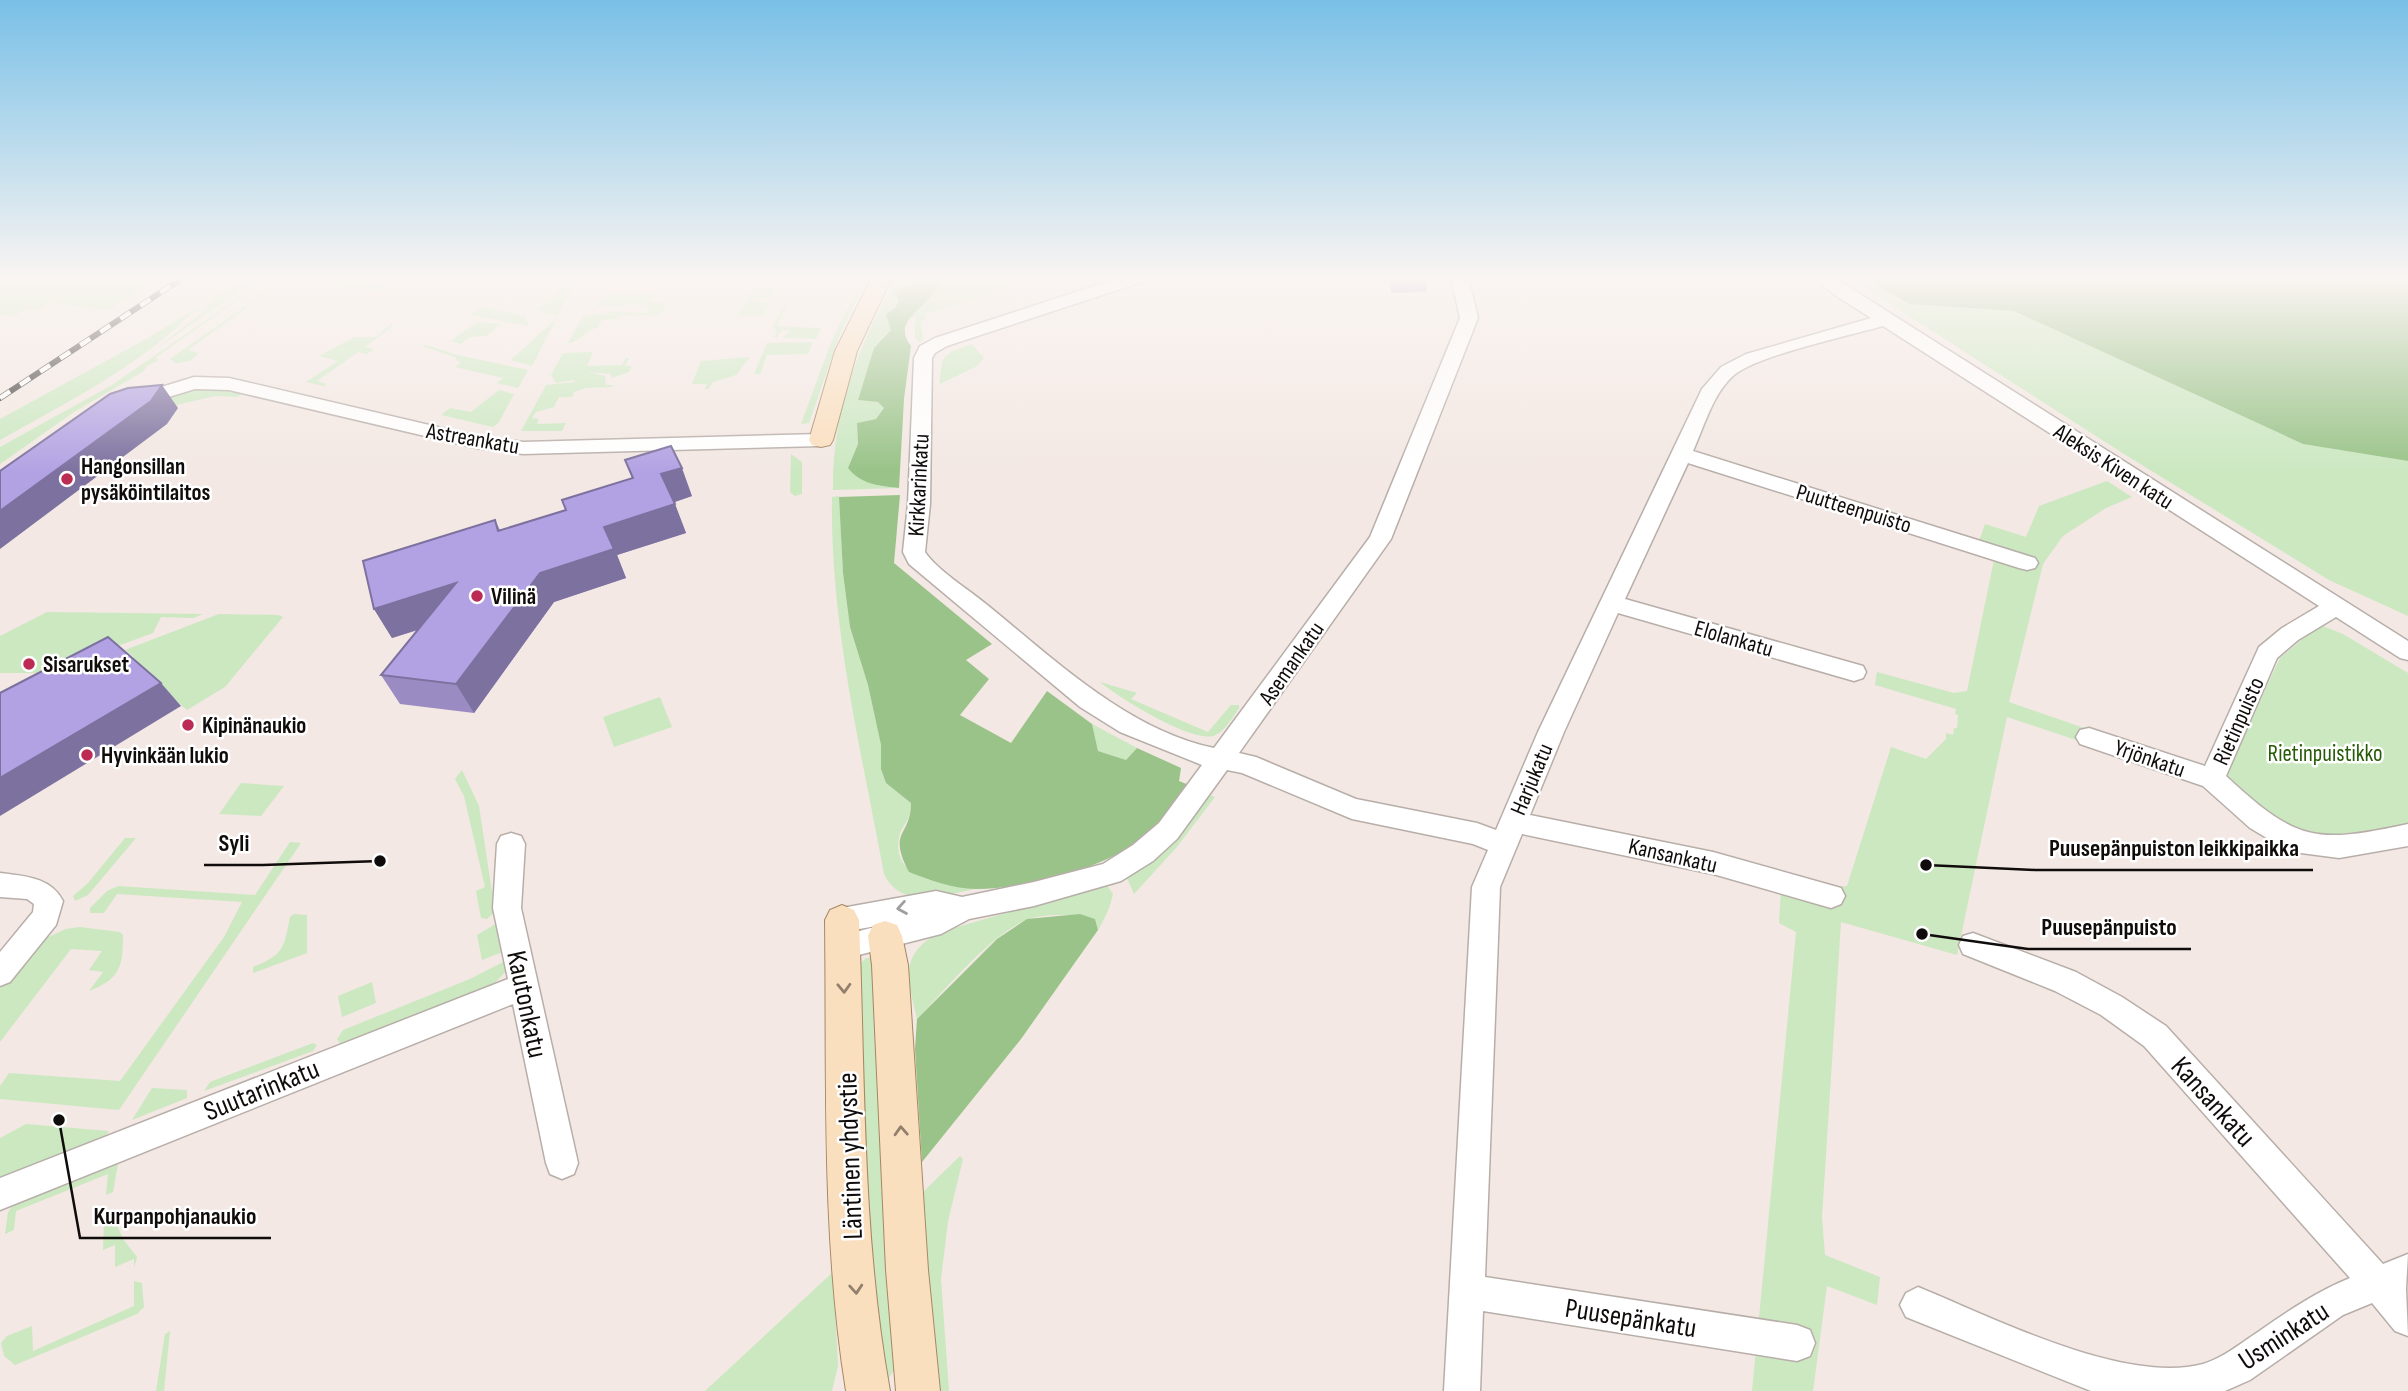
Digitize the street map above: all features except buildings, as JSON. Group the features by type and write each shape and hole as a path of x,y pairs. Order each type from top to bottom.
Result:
{"main road":[{"path":"821,440 850,342"},
{"name":"Läntinen yhdystie","path":"843,933 849,1189 860,1345 868,1391"},
{"path":"885,936 891,979 907,1270 918,1391"}],"street":[{"name":"Kirkkarinkatu","path":"941,342 927,350 923,358 919,505 914,552 917,559 1107,714 1196,754 1221,760"},
{"name":"Asemankatu","path":"843,933 885,936 941,922 962,909 1046,892 1111,873 1143,853 1168,831 1380,539 1391,518 1460,342"},
{"name":"Harjukatu","path":"1462,1391 1486,887 1551,732 1712,389 1728,371 1753,358 1808,342"},
{"name":"Aleksis Kiven katu","path":"1922,342 2408,652"},
{"name":"Astreankatu","path":"131,402 194,383 229,384 476,442 523,448 821,440"},
{"name":"Puutteenpuisto","path":"1681,454 2027,563"},
{"name":"Elolankatu","path":"1613,604 1854,672"},
{"name":"Rietinpuisto","path":"2335,607 2290,634 2267,653 2212,779 2244,809 2286,836 2307,844 2333,847 2408,835"},
{"name":"Yrjönkatu","path":"2089,737 2212,779"},
{"name":"Kansankatu","path":"1221,760 1247,764 1352,809 1477,834 1508,833 1649,848 1782,880 1830,896"},
{"name":"Kautonkatu","path":"511,845 507,908 562,1163"},
{"path":"0,885 32,888 43,892 49,901 46,916 0,973"},
{"name":"Asemankatu","path":"843,933 936,903 962,909"},
{"name":"Kansankatu","path":"1973,944 2013,957 2109,1006 2151,1033 2182,1063 2375,1284 2408,1318"},
{"name":"Suutarinkatu","path":"0,1194 523,986"},
{"name":"Usminkatu","path":"1918,1305 2069,1366 2128,1384 2164,1386 2203,1382 2236,1367 2331,1303 2408,1271"},
{"name":"Puusepänkatu","path":"1465,1291 1797,1343"}],"green space":[{"path":"141,342 159,342 105,380 0,440 0,419"},
{"path":"178,342 155,358 159,360 147,366 144,371 74,412 0,464 0,447 112,385"},
{"path":"194,342 199,342 188,350 199,353 190,361 176,363 170,359"},
{"path":"346,342 372,342 365,347 374,349 367,354 358,352 317,381 326,384 323,386 306,382 338,361 319,356"},
{"path":"531,342 545,342 532,366 511,360"},
{"path":"813,342 808,354 767,355 760,374 754,374 767,343"},
{"path":"831,342 837,342 809,423 801,424"},
{"path":"865,342 880,342 874,348 858,400 878,402 884,408 876,419 857,423 858,444 848,468 879,486 899,488 833,490 837,432 850,379"},
{"path":"880,342 908,342 911,346 904,399 899,488 864,481 848,468 858,444 857,423 876,419 884,408 878,402 858,400 874,348"},
{"path":"1949,342 2081,342 2303,444 2408,461 2408,616 2329,580 2124,454"},
{"path":"2081,342 2408,342 2408,461 2303,444"},
{"path":"972,344 984,358 977,366 940,384 941,366 946,356"},
{"path":"423,346 457,355 528,370 518,388 497,383 503,378 455,367 461,362 455,360 457,358"},
{"path":"593,352 587,366 622,365 626,358 629,358 625,366 632,366 629,372 612,378 610,374 587,372 605,376 606,385 613,385 612,387 586,388 574,392 572,397 559,397 554,407 536,412 532,418 539,419 537,424 566,423 562,431 521,431 546,385 575,382 556,383 551,375 563,353"},
{"path":"750,357 736,375 713,382 708,389 705,389 707,384 692,384 701,361"},
{"path":"211,389 245,393 237,397 215,396 168,407 168,395"},
{"path":"499,390 514,394 499,422 493,427 441,415 450,408 471,412"},
{"path":"791,454 802,462 802,494 795,496 790,492"},
{"path":"2107,481 2132,497 2106,508 2063,536 2043,564 2009,702 2090,730 2088,744 2007,717 1957,955 1841,922 1822,1217 1825,1255 1880,1277 1877,1305 1827,1286 1813,1391 1752,1391 1796,932 1779,923 1781,891 1847,886 1891,747 1926,759 1946,739 1946,733 1953,735 1954,728 1957,728 1956,709 1875,685 1877,672 1954,693 1967,691 1994,560 1975,553 1985,524 2026,537 2039,506"},
{"path":"900,495 894,563 992,644 966,660 989,679 960,715 1011,743 1047,691 1092,724 1098,751 1126,760 1137,748 1181,768 1179,781 1189,785 1162,820 1143,838 1086,868 1019,885 968,889 942,884 909,872 900,841 908,822 911,803 886,783 881,769 881,745 868,685 850,627 843,573 839,497"},
{"path":"839,496 843,573 850,627 868,685 881,745 881,769 886,783 911,803 909,815 900,833 899,852 903,863 923,878 975,889 937,896 912,896 892,885 884,874 849,686 836,592 832,497"},
{"path":"47,612 203,614 193,618 161,617 153,633 44,673 0,673 0,636"},
{"path":"219,614 283,617 225,687 187,710 128,660 134,657 125,650"},
{"name":"Rietinpuistikko","path":"2323,626 2343,634 2408,673 2408,824 2330,834 2294,830 2276,823 2253,808 2225,775 2280,658 2306,636"},
{"path":"1100,682 1137,693 1131,699 1208,732 1231,705 1239,705 1239,708 1221,732 1213,736 1202,736 1155,717"},
{"path":"660,697 672,727 614,747 603,717"},
{"path":"1092,724 1137,748 1126,760 1098,751"},
{"path":"462,770 479,806 495,912 487,919 481,918 476,891 485,887 464,796 455,779"},
{"path":"241,783 284,786 261,816 219,814"},
{"path":"1210,795 1215,797 1176,848 1134,894 1126,876 1180,837"},
{"path":"125,838 136,838 88,895 75,901 73,896 88,883"},
{"path":"290,842 301,843 119,1110 0,1099 0,1086 9,1073 120,1081 224,937 242,902 117,894 104,913 90,913 90,908 107,891 118,886 255,895"},
{"path":"1106,884 1113,894 1098,930 1095,919 1080,916 1051,915 1026,920 997,938 917,1019 909,969 917,950 927,941 940,932"},
{"path":"294,914 307,915 307,953 253,973 253,967 271,959 281,950 290,917"},
{"path":"1080,914 1095,919 1098,930 1021,1039 922,1162 915,1049 917,1019 997,939 1027,919"},
{"path":"497,923 505,951 482,960 477,935"},
{"path":"80,927 120,932 123,935 118,970 107,982 89,991 103,972 89,970 102,951 71,949 0,1042 0,989 31,949 44,939 66,929"},
{"path":"866,958 872,958 897,1365 885,1384 865,1236 860,964"},
{"path":"507,960 507,970 494,984 348,1042 340,1043 337,1039 343,1030 470,979"},
{"path":"372,982 376,1003 342,1017 338,996"},
{"path":"313,1043 317,1045 313,1051 204,1091 210,1082"},
{"path":"152,1088 187,1090 187,1098 132,1120"},
{"path":"26,1124 109,1131 105,1137 0,1179 0,1138"},
{"path":"960,1156 963,1159 948,1221 941,1279 949,1391 937,1391 925,1257 923,1192"},
{"path":"115,1161 118,1164 113,1192 106,1195 108,1174 16,1211 14,1230 5,1234 8,1212 16,1201"},
{"path":"114,1218 123,1239 137,1257 134,1268 134,1259 115,1267 115,1245 103,1250 104,1223"},
{"path":"833,1272 838,1366 832,1391 705,1391"},
{"path":"134,1281 142,1283 144,1307 137,1314 15,1365 4,1356 1,1343 7,1336 32,1326 33,1351 134,1306"},
{"path":"170,1331 164,1391 156,1391 165,1334"}],"railway":[{"path":"0,398 85,342"}],"place":[{"name":"Hangonsillan pysäköintilaitos","path":"67,479"},
{"name":"Vilinä","path":"477,596"},
{"name":"Sisarukset","path":"29,664"},
{"name":"Kipinänaukio","path":"188,725"},
{"name":"Hyvinkään lukio","path":"87,755"},
{"name":"Syli","path":"380,861"},
{"name":"Puusepänpuiston leikkipaikka","path":"1926,865"},
{"name":"Puusepänpuisto","path":"1922,934"},
{"name":"Kurpanpohjanaukio","path":"59,1120"}]}
